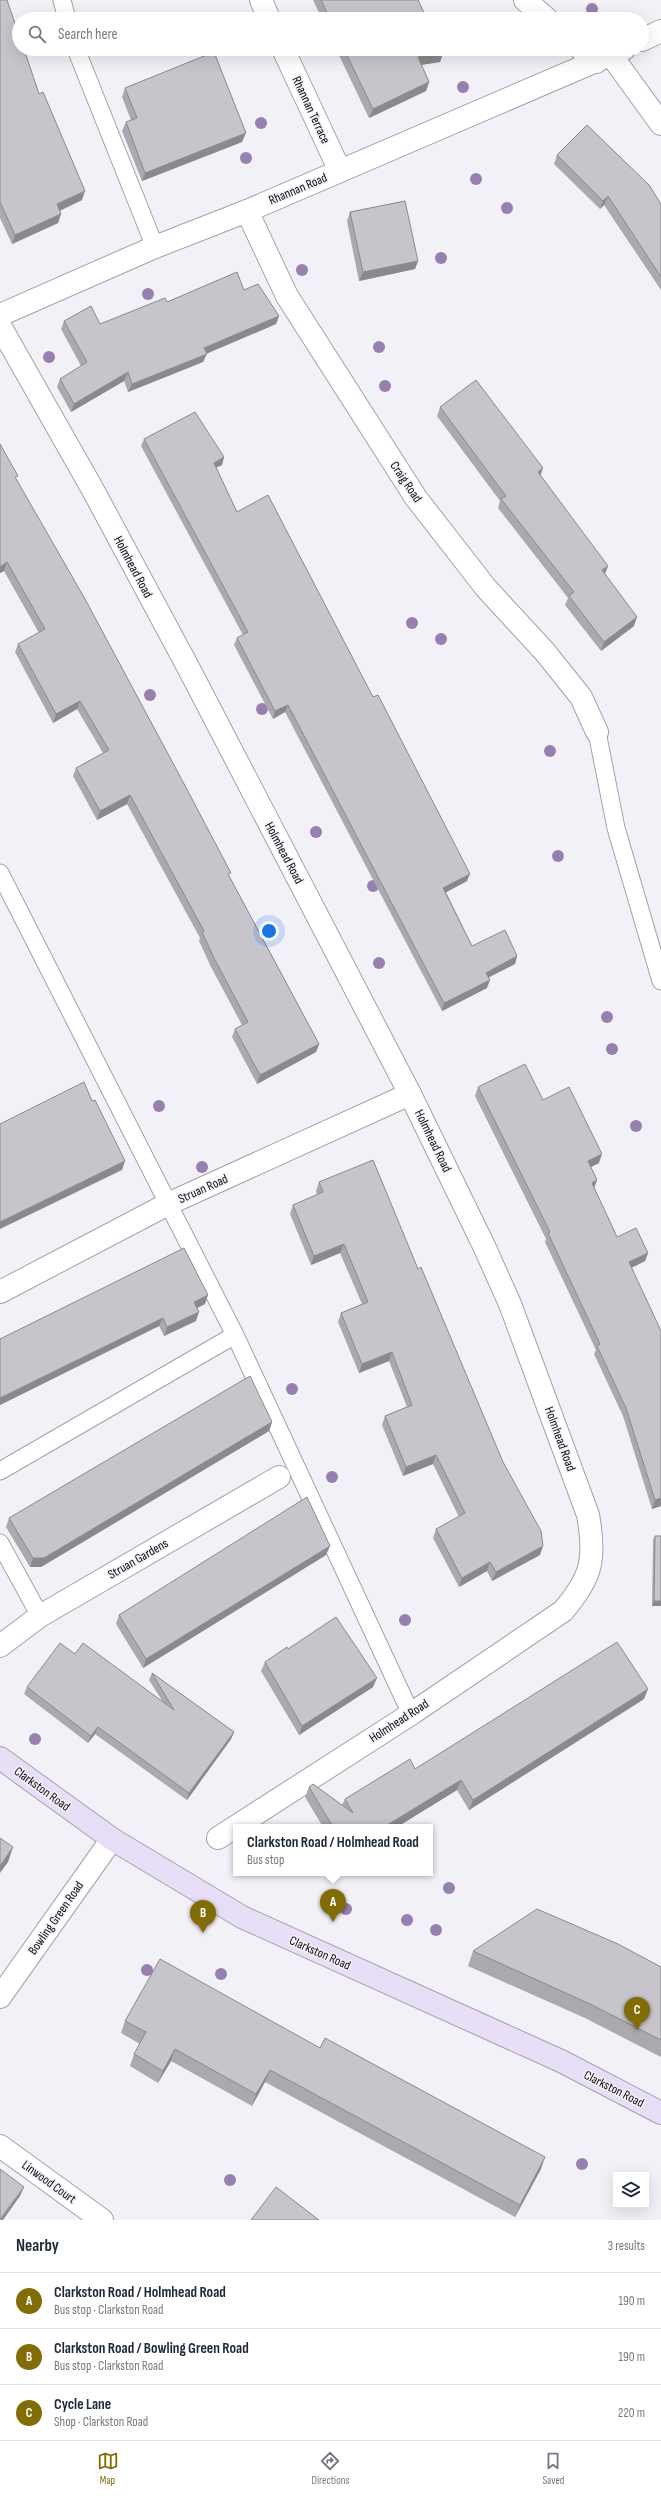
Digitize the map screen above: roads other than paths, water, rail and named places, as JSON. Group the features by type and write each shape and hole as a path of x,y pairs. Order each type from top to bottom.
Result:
{"main road":[{"name":"Clarkston Road","path":"0,1758 112,1839 242,1918 561,2061 661,2113"}],"street":[{"path":"261,0 266,12"},
{"path":"525,0 539,12"},
{"path":"649,37 661,31"},
{"name":"Rhannan Terrace","path":"286,56 340,172"},
{"name":"Rhannan Road","path":"0,315 155,247 247,211 340,172 599,56"},
{"path":"605,56 661,124"},
{"name":"Craig Road","path":"247,211 287,296 416,498 486,588 545,652 581,697 597,732"},
{"name":"Holmhead Road","path":"0,326 93,490 177,647 410,1094 484,1246 510,1304 588,1515 593,1545 590,1570 579,1593 563,1611 411,1714 240,1824"},
{"name":"Struan Road","path":"0,1292 168,1204 410,1094"},
{"name":"Struan Gardens","path":"0,1646 40,1616 278,1477"},
{"name":"Holmhead Road","path":"218,1838 233,1828"},
{"name":"Bowling Green Road","path":"0,1997 112,1839"},
{"name":"Linwood Court","path":"0,2146 99,2219"}],"lane":[{"path":"62,0 65,12"},
{"path":"79,56 155,247"},
{"path":"597,732 616,828 661,981"},
{"path":"0,874 235,1335 411,1714"},
{"path":"0,1471 235,1335"},
{"path":"0,1543 40,1616"}],"place":[{"name":"Clarkston Road / Holmhead Road","path":"333,1922"},
{"name":"Clarkston Road / Bowling Green Road","path":"203,1933"},
{"name":"Cycle Lane","path":"637,2030"}]}
